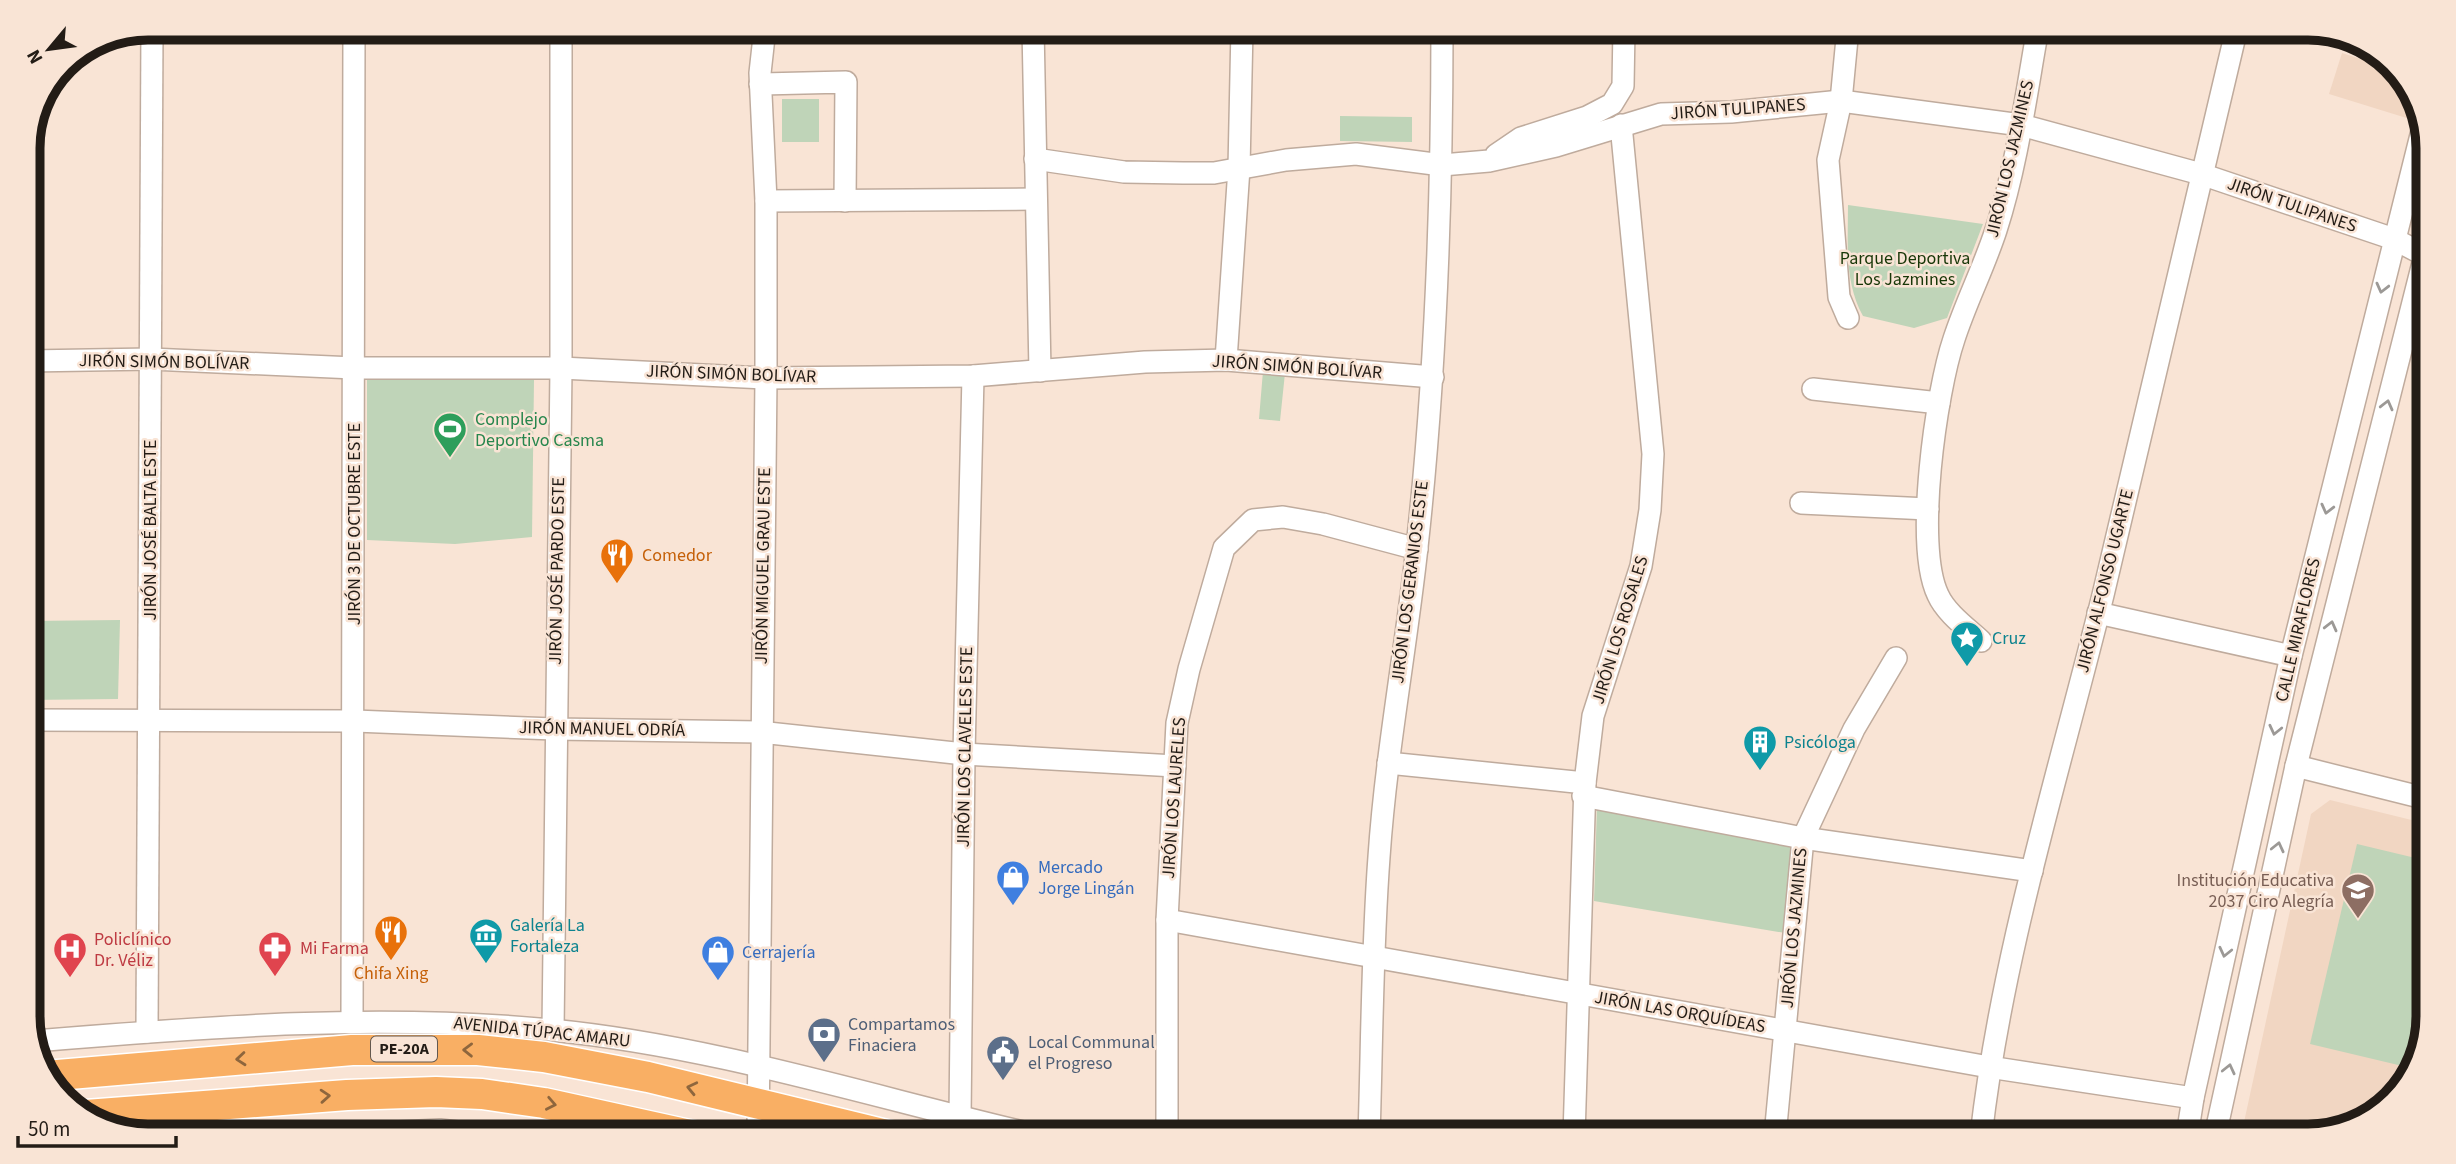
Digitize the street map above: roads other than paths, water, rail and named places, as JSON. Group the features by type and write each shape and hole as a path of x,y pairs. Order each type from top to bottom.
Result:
{"highway":[{"name":"AVENIDA TÚPAC AMARU","path":"59,1075 352,1050 478,1050 544,1057 841,1124"},
{"path":"115,1118 146,1122 396,1092 482,1094 544,1103 639,1124"}],"street":[{"name":"JIRÓN JOSÉ BALTA ESTE","path":"147,1032 152,40"},
{"name":"JIRÓN 3 DE OCTUBRE ESTE","path":"352,1020 355,721 354,40"},
{"name":"JIRÓN JOSÉ PARDO ESTE","path":"553,1030 554,729 561,368 561,40"},
{"name":"JIRÓN MIGUEL GRAU ESTE","path":"758,1124 760,732 766,377 766,201 760,83 764,40"},
{"path":"1033,40 1040,371"},
{"path":"1226,360 1239,168 1242,40"},
{"name":"JIRÓN LOS GERANIOS ESTE","path":"1369,1124 1379,858 1388,764 1417,549 1433,377 1442,166 1442,40"},
{"path":"1489,161 1521,138 1587,117 1612,104 1623,86 1624,40"},
{"path":"1847,40 1841,101 1828,160 1839,298 1848,318"},
{"name":"JIRÓN LOS JAZMINES","path":"1981,641 1941,602 1936,592 1930,568 1928,509 1939,403 1953,341 1996,229 2021,125 2036,40"},
{"name":"JIRÓN ALFONSO UGARTE","path":"1982,1124 1989,1067 2032,871 2098,613 2234,40"},
{"path":"760,83 846,82 845,201"},
{"name":"JIRÓN TULIPANES","path":"1035,159 1136,172 1214,173 1356,154 1442,166 1489,161 1556,146 1661,114 1731,112 1841,101 2021,125 2201,174 2416,247"},
{"name":"JIRÓN LOS ROSALES","path":"1574,1124 1584,789 1593,716 1642,566 1650,510 1653,454 1621,125"},
{"name":"CALLE MIRAFLORES","path":"2189,1124 2291,656 2416,154"},
{"path":"766,201 1037,199"},
{"name":"CALLE MIRAFLORES","path":"2218,1124 2296,766 2416,294"},
{"name":"JIRÓN SIMÓN BOLÍVAR","path":"40,361 150,359 354,368 561,368 766,377 973,376 1145,362 1226,360 1433,377"},
{"name":"JIRÓN LOS CLAVELES ESTE","path":"960,1118 964,754 973,376"},
{"path":"1813,389 1939,403"},
{"path":"1801,503 1928,509"},
{"name":"JIRÓN LOS LAURELES","path":"1167,1124 1167,920 1177,723 1189,669 1224,548 1252,520 1283,517 1323,524 1417,549"},
{"path":"2098,613 2291,656"},
{"name":"JIRÓN LOS JAZMINES","path":"1776,1124 1802,838 1854,729 1896,658"},
{"name":"JIRÓN MANUEL ODRÍA","path":"40,720 355,721 554,729 760,732 964,754 1175,766"},
{"path":"1388,764 1584,789 1802,838 2032,871"},
{"path":"2296,766 2416,796"},
{"name":"JIRÓN LAS ORQUÍDEAS","path":"1167,920 1989,1067 2193,1098"},
{"name":"AVENIDA TÚPAC AMARU","path":"43,1040 352,1020 461,1022 553,1030 647,1044 758,1067 987,1124"}],"place":[{"name":"Complejo Deportivo Casma","path":"450,459"},
{"name":"Comedor","path":"617,585"},
{"name":"Cruz","path":"1967,668"},
{"name":"Psicóloga","path":"1760,772"},
{"name":"Mercado Jorge Lingán","path":"1013,907"},
{"name":"Institución Educativa 2037 Ciro Alegría","path":"2358,920"},
{"name":"Chifa Xing","path":"391,962"},
{"name":"Galería La Fortaleza","path":"486,965"},
{"name":"Mi Farma","path":"275,978"},
{"name":"Policlínico Dr. Véliz","path":"70,979"},
{"name":"Cerrajería","path":"718,982"},
{"name":"Compartamos Finaciera","path":"824,1064"},
{"name":"Local Communal el Progreso","path":"1003,1082"}],"park label":[{"name":"Parque Deportiva Los Jazmines","path":"1905,268"}]}
